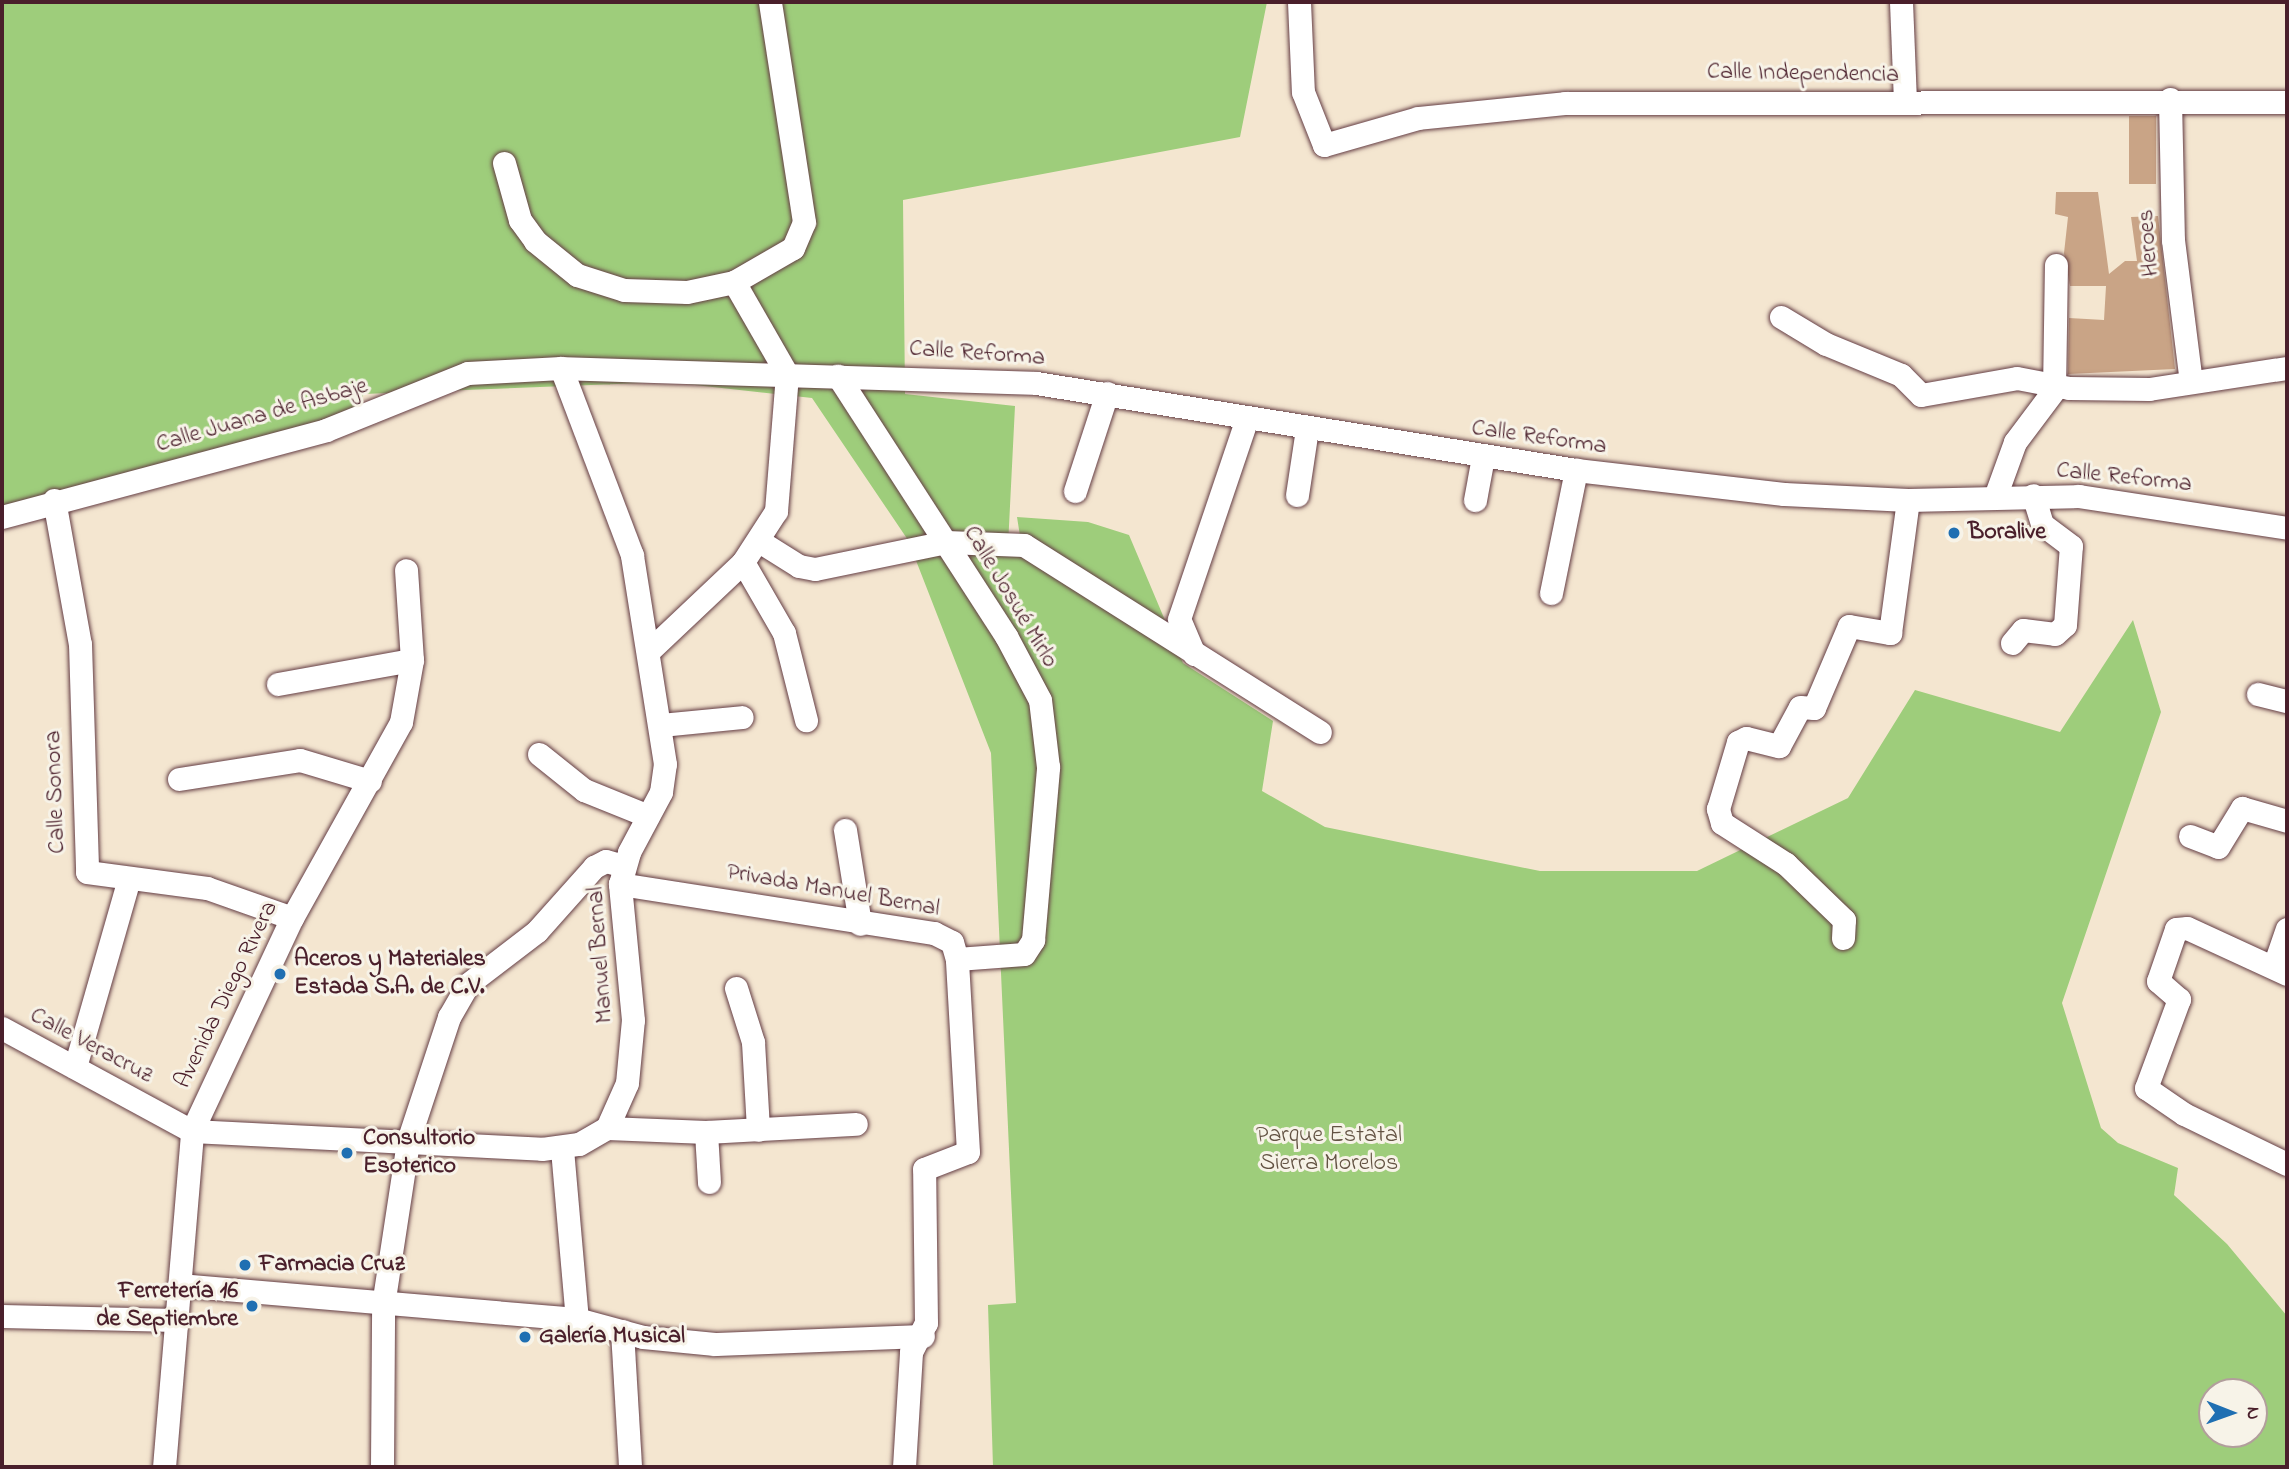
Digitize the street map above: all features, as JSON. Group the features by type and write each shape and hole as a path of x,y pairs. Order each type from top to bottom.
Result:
{"street":[{"path":"504,163 520,219 577,275 624,290 687,292 734,282 793,248 804,232 770,2"},
{"name":"Calle Independencia","path":"1299,2 1304,92 1324,145 1418,118 1565,103 2170,99 2287,102"},
{"path":"1901,2 1905,101"},
{"name":"Heroes","path":"2170,99 2173,240 2191,382"},
{"path":"1995,497 2015,442 2052,392 2056,265"},
{"path":"652,649 743,562 759,541 779,500 787,374 734,282"},
{"path":"1781,317 1835,348 1901,375 1921,395 2017,378 2052,392 2120,391 2287,368"},
{"name":"Calle Juana de Asbaje","path":"2,517 54,500 326,430 468,373 561,368 787,374"},
{"name":"Manuel Bernal","path":"561,368 632,555 652,649 661,725 664,778 622,875 633,1020 627,1083 607,1128"},
{"name":"Calle Reforma","path":"787,374 949,375 1107,393 1246,421 1483,457 1784,494 1908,500 2033,495 2135,502 2287,528"},
{"name":"Calle Josué Mirlo","path":"838,376 1028,672 1047,737 1040,899 1033,940 1024,954 957,959"},
{"path":"1075,491 1107,393"},
{"path":"1195,658 1179,619 1246,421"},
{"path":"1297,495 1307,429"},
{"path":"1475,500 1483,457"},
{"path":"1550,593 1576,470"},
{"path":"2012,643 2023,630 2054,634 2065,625 2071,546 2042,524 2033,495"},
{"name":"Calle Sonora","path":"54,500 80,643 85,867 92,876 128,882 206,888 292,918"},
{"path":"1843,938 1844,920 1786,864 1718,818 1741,739 1779,746 1800,707 1814,708 1849,626 1891,633 1908,500"},
{"path":"759,541 806,569 946,542 1002,540 1048,556 1195,658 1320,732"},
{"path":"743,562 785,634 806,720"},
{"name":"Avenida Diego Rivera","path":"164,1467 192,1131 292,918 401,722 412,660 406,570"},
{"path":"278,684 412,660"},
{"path":"2258,694 2287,701"},
{"path":"661,725 742,717"},
{"path":"539,754 584,790 648,816"},
{"path":"179,779 300,760 370,781"},
{"path":"2190,836 2218,847 2242,808 2287,821"},
{"path":"845,830 860,923"},
{"name":"Privada Manuel Bernal","path":"408,1141 445,1028 468,984 537,931 599,863 622,875 860,923 945,936 957,959"},
{"path":"75,1066 128,882"},
{"path":"2287,929 2281,970 2187,928 2176,929 2158,981 2179,999 2147,1090 2287,1164"},
{"path":"904,1467 911,1352 923,1336 924,1169 968,1152 957,959"},
{"path":"736,988 753,1042 758,1130"},
{"name":"Calle Veracruz","path":"2,1028 192,1131"},
{"path":"192,1131 562,1149 607,1128 706,1132 856,1124"},
{"path":"706,1132 709,1182"},
{"path":"382,1467 383,1305 408,1141"},
{"path":"562,1149 577,1319"},
{"path":"179,1285 383,1305 577,1319 622,1331 715,1344 923,1336"},
{"path":"2,1316 176,1320"},
{"path":"622,1331 630,1467"}],"green space":[{"name":"Parque Estatal Sierra Morelos","path":"2,2 1267,2 1240,137 903,200 905,394 1015,406 1008,546 1023,555 1017,517 1088,522 1129,535 1183,663 1273,721 1262,791 1325,827 1540,871 1697,871 1848,798 1915,690 2060,732 2133,620 2161,712 2062,1003 2101,1128 2118,1143 2178,1168 2174,1195 2227,1244 2287,1316 2287,1467 993,1467 988,1305 1016,1303 991,753 908,540 812,398 668,382 364,394 344,426 2,513"}],"building":[{"path":"2129,116 2156,116 2156,184 2129,184"},
{"path":"2056,192 2098,192 2109,274 2125,261 2137,261 2131,217 2158,216 2175,369 2068,374 2069,318 2104,320 2106,286 2070,286 2064,253 2068,217 2055,214"}],"place":[{"name":"Boralive","path":"1954,533"},
{"name":"Aceros y Materiales Estada S.A. de C.V.","path":"280,974"},
{"name":"Consultorio Esoterico","path":"347,1153"},
{"name":"Farmacia Cruz","path":"245,1265"},
{"name":"Ferretería 16 de Septiembre","path":"252,1306"},
{"name":"Galería Musical","path":"525,1337"}]}
